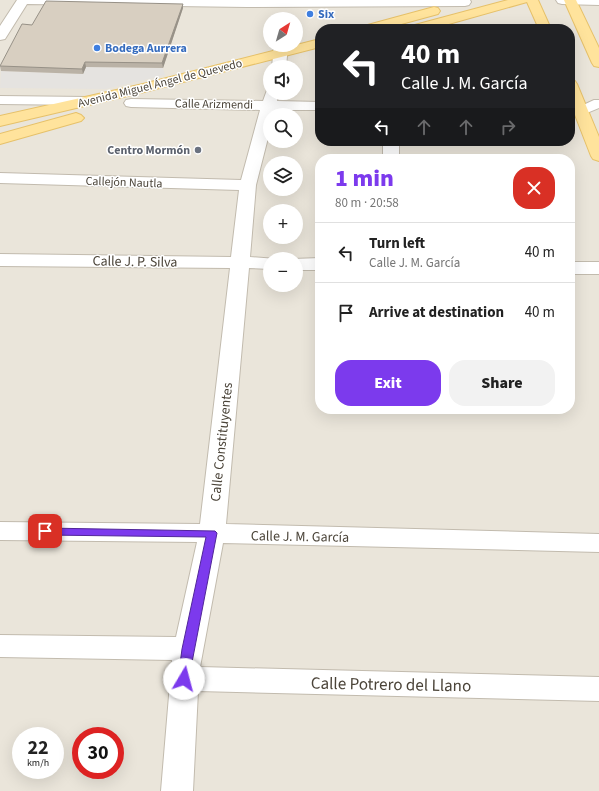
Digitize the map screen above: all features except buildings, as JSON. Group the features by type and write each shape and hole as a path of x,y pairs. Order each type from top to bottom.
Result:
{"main road":[{"path":"434,24 522,0"},
{"path":"532,0 543,24"},
{"path":"568,0 599,63"},
{"path":"387,24 468,1"},
{"name":"Avenida Miguel Ángel de Quevedo","path":"279,60 315,45"},
{"name":"Avenida Miguel Ángel de Quevedo","path":"279,60 315,56"},
{"name":"Avenida Miguel Ángel de Quevedo","path":"0,121 263,63"},
{"name":"Avenida Miguel Ángel de Quevedo","path":"0,139 131,103 263,71"},
{"path":"576,111 599,156"}],"street":[{"path":"0,36 23,0 288,5 468,1"},
{"path":"568,0 599,1"},
{"name":"Calle Arizmendi","path":"131,103 263,99"},
{"path":"0,100 87,101"},
{"name":"Calle Constituyentes","path":"177,791 184,679 188,649 212,533 248,186 270,100"},
{"name":"Calle Arizmendi","path":"277,100 315,105"},
{"path":"576,111 594,104 599,104"},
{"name":"Callejón Nautla","path":"0,178 248,186"},
{"name":"Calle J. P. Silva","path":"1,262 263,263"},
{"path":"303,264 315,264"},
{"path":"575,268 599,268"},
{"name":"Calle J. M. García","path":"0,531 212,533 599,543"},
{"path":"0,646 188,649"},
{"name":"Calle Potrero del Llano","path":"184,679 599,689"}],"shaded area":[{"path":"0,0 599,0 599,791 0,791"},
{"path":"86,67 163,68 165,75 106,89 0,88 1,71 83,74"}],"place":[{"name":"Six","path":"310,14"},
{"name":"Bodega Aurrera","path":"97,48"},
{"name":"Centro Mormón","path":"198,150"}],"route":[{"path":"45,531 212,533 188,649 184,679"}]}
